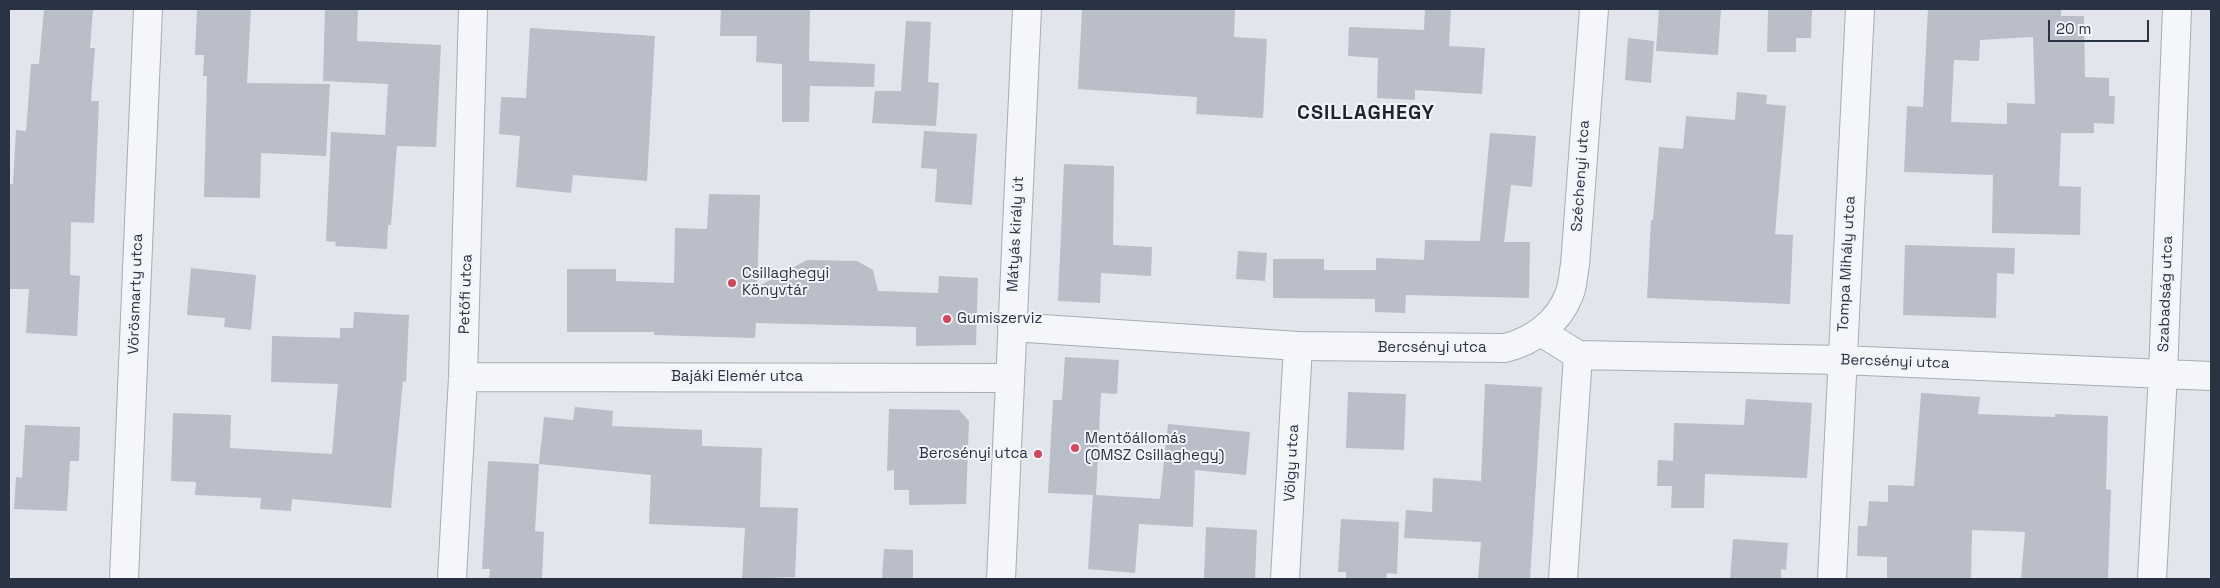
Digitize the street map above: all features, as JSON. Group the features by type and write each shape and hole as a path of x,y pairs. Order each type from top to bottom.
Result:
{"street":[{"name":"Vörösmarty utca","path":"124,579 148,9"},
{"name":"Petőfi utca","path":"452,579 464,377 473,9"},
{"name":"Mátyás király út","path":"1001,579 1027,9"},
{"name":"Széchenyi utca","path":"1532,338 1556,318 1569,295 1575,265 1594,9"},
{"name":"Tompa Mihály utca","path":"1832,579 1860,9"},
{"name":"Szabadság utca","path":"2152,579 2163,374 2176,9"},
{"name":"Bercsényi utca","path":"1012,327 1298,346 1505,348 1532,338"},
{"path":"1532,338 1578,355 1563,579"},
{"name":"Völgy utca","path":"1285,579 1298,346"},
{"name":"Bercsényi utca","path":"1578,355 1842,360 2211,376"},
{"name":"Bajáki Elemér utca","path":"464,377 1010,378"}],"building":[{"path":"44,9 93,9 90,48 95,48 91,101 99,101 94,223 71,222 70,275 80,276 77,336 26,333 29,289 9,289 9,184 13,184 16,130 26,131 31,64 39,64"},
{"path":"197,9 251,9 247,83 330,84 326,156 261,153 260,198 204,197 207,76 203,76 204,55 195,55"},
{"path":"325,9 358,9 357,41 441,45 436,147 397,146 391,225 388,225 387,249 335,246 336,242 326,241 331,132 385,135 388,84 323,81"},
{"path":"721,9 810,9 809,61 875,64 874,87 810,86 809,122 782,122 782,64 756,62 757,36 720,36"},
{"path":"1082,9 1235,9 1234,37 1267,39 1263,118 1196,114 1197,97 1078,89"},
{"path":"1425,9 1451,9 1449,46 1485,48 1482,94 1415,90 1415,100 1377,98 1378,58 1348,56 1349,27 1424,30"},
{"path":"1659,9 1721,9 1718,55 1656,51"},
{"path":"1768,9 1812,9 1811,38 1796,38 1796,52 1767,52"},
{"path":"1928,9 2061,9 2061,16 2084,16 2085,77 2109,78 2109,96 2115,96 2114,124 2094,123 2094,133 2061,133 2059,186 2081,187 2080,235 1992,233 1993,175 1904,172 1907,106 1923,107","holes":["2033,37 2035,104 2007,103 2007,124 1951,122 1954,60 1979,61 1980,40"]},
{"path":"906,21 931,22 928,82 939,83 936,126 872,123 875,91 901,91"},
{"path":"530,28 655,36 647,181 573,175 571,193 516,187 520,136 499,134 501,97 526,98"},
{"path":"1628,38 1654,41 1651,83 1625,80"},
{"path":"1737,92 1767,95 1766,104 1786,106 1775,234 1793,235 1790,304 1647,298 1651,220 1653,220 1659,147 1683,149 1686,116 1735,120"},
{"path":"924,131 977,134 972,205 935,202 937,169 921,168"},
{"path":"1490,133 1536,136 1532,187 1511,185 1504,242 1530,242 1529,298 1406,295 1405,313 1375,312 1375,299 1273,298 1273,259 1324,259 1324,270 1376,270 1376,258 1424,260 1425,240 1480,241"},
{"path":"1064,164 1114,166 1113,245 1152,247 1151,276 1101,273 1100,303 1058,301"},
{"path":"709,194 760,195 757,287 807,260 857,261 873,270 878,291 938,293 939,276 978,278 976,345 916,346 916,327 756,323 755,338 654,335 654,332 567,332 567,269 616,269 616,281 674,283 675,228 707,229"},
{"path":"1905,245 2015,248 2014,274 1997,273 1996,318 1903,315"},
{"path":"1238,251 1267,253 1265,281 1236,279"},
{"path":"191,268 256,275 251,330 224,327 225,318 187,315"},
{"path":"354,312 409,315 406,382 403,381 391,508 292,499 291,511 260,509 261,498 195,495 196,482 171,481 173,413 231,415 230,448 332,454 338,384 271,382 272,336 340,338 340,328 353,328"},
{"path":"1065,357 1119,360 1117,394 1101,393 1096,495 1160,499 1168,424 1250,432 1246,475 1195,470 1193,527 1139,524 1135,573 1088,569 1093,495 1048,493 1053,400 1062,400"},
{"path":"1485,384 1542,387 1530,579 1478,579 1481,542 1404,538 1406,510 1432,512 1433,478 1481,481"},
{"path":"1348,392 1406,394 1404,450 1346,448"},
{"path":"1921,393 1980,397 1978,414 2055,417 2055,414 2108,416 2106,489 2111,490 2108,579 2021,579 2025,532 1972,530 1971,579 1887,579 1887,557 1857,556 1858,526 1867,526 1869,501 1888,502 1888,485 1914,486"},
{"path":"1746,399 1812,403 1807,478 1705,474 1704,508 1671,508 1672,486 1657,486 1658,460 1673,461 1674,423 1744,425"},
{"path":"575,407 613,411 612,426 702,430 702,446 762,448 760,507 798,508 795,577 742,579 745,528 649,524 651,475 539,464 544,417 573,420"},
{"path":"889,409 959,410 969,421 966,504 909,505 909,490 894,490 894,470 887,471"},
{"path":"25,425 80,427 79,461 70,461 67,511 14,509 16,477 22,478"},
{"path":"488,461 539,464 535,531 544,532 542,579 489,579 490,569 482,569"},
{"path":"1341,519 1399,522 1397,574 1387,573 1386,579 1346,579 1346,572 1338,572"},
{"path":"1206,527 1257,530 1255,579 1204,579"},
{"path":"1733,539 1788,543 1786,570 1781,569 1781,579 1730,579"},
{"path":"884,549 913,550 913,579 882,579"}],"place":[{"name":"Csillaghegyi Könyvtár","path":"732,283"},
{"name":"Gumiszerviz","path":"947,319"},
{"name":"Mentőállomás (OMSZ Csillaghegy)","path":"1075,448"},
{"name":"Bercsényi utca","path":"1038,454"}],"district":[{"name":"CSILLAGHEGY","path":"1366,114"}]}
